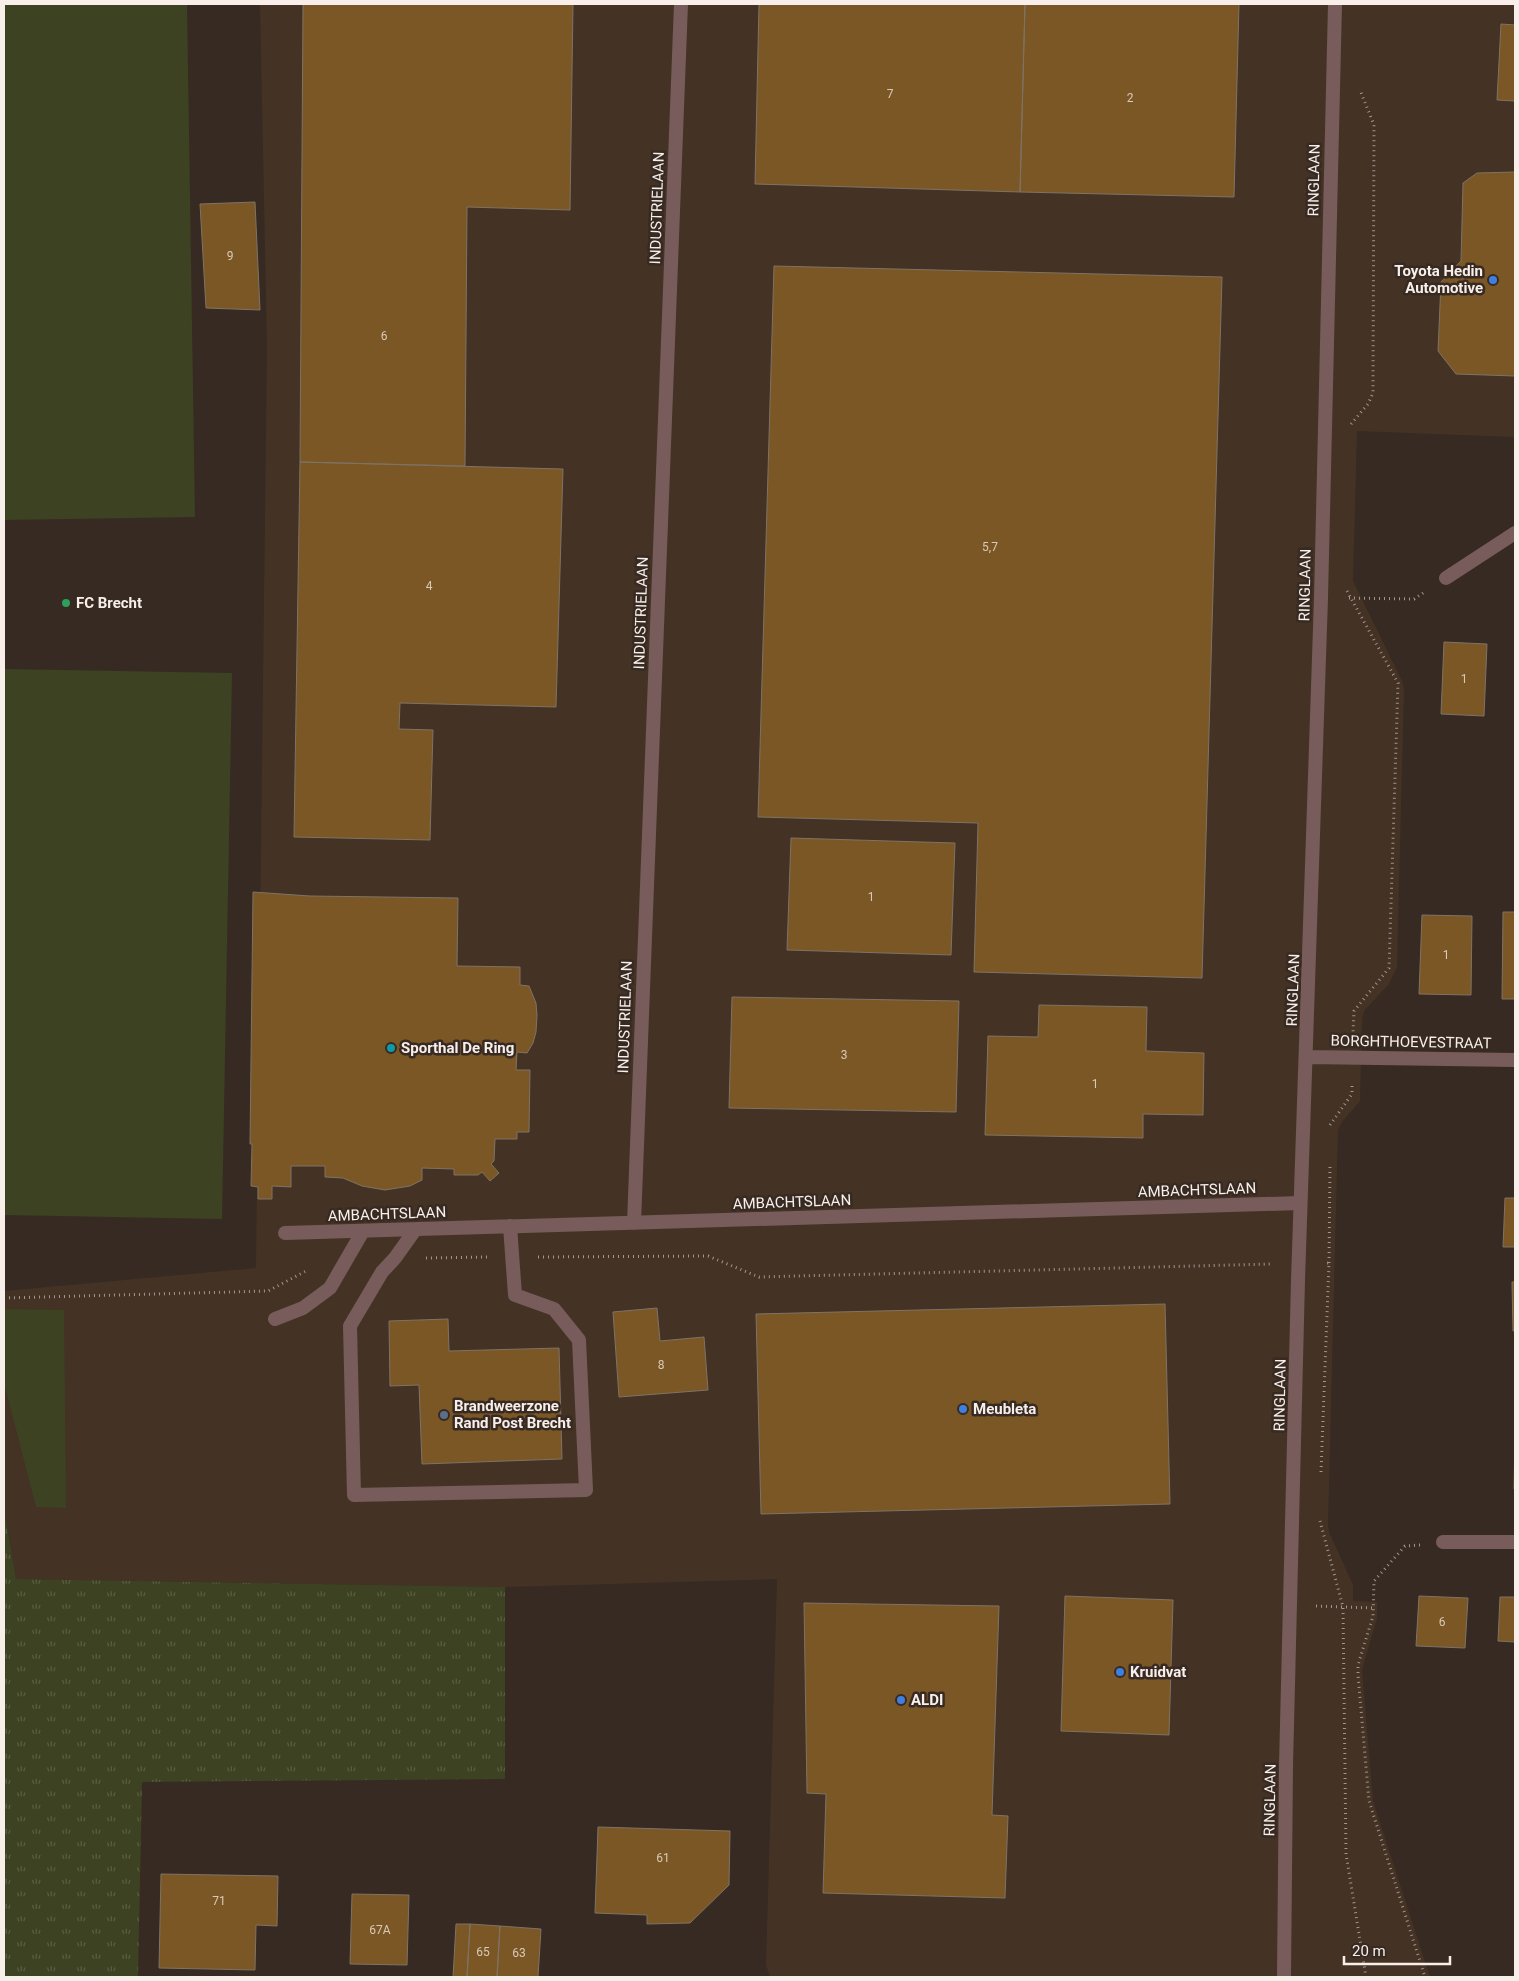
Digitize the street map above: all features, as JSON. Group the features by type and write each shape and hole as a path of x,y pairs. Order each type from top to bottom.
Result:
{"street":[{"name":"INDUSTRIELAAN","path":"634,1222 682,4"},
{"name":"RINGLAAN","path":"1284,1977 1286,1765 1300,1203 1307,1057 1321,598 1334,4"},
{"path":"1446,578 1515,533"},
{"name":"BORGHTHOEVESTRAAT","path":"1307,1057 1515,1060"},
{"name":"AMBACHTSLAAN","path":"285,1233 1300,1203"},
{"path":"416,1230 382,1272 350,1326 354,1495 586,1490 579,1340 554,1309 515,1295 510,1226"},
{"path":"275,1320 303,1308 330,1288 364,1231"},
{"path":"1444,1542 1515,1542"}],"path":[{"path":"1350,426 1368,404 1373,392 1374,125 1358,85"},
{"path":"1321,598 1414,599 1446,578"},
{"path":"1330,1135 1330,1125 1352,1094 1354,1011 1389,968 1398,683 1343,584"},
{"path":"1321,1482 1329,1263 1330,1164"},
{"path":"395,1258 708,1256 759,1277 1329,1263"},
{"path":"4,1298 268,1291 328,1258 348,1258"},
{"path":"1320,1512 1320,1522 1343,1607 1346,1854 1366,1977"},
{"path":"1425,1977 1369,1801 1358,1665 1373,1616 1374,1581 1404,1546 1444,1542"},
{"path":"1291,1605 1372,1608"}],"shaded area":[{"path":"260,4 1515,4 1515,437 1357,431 1353,581 1403,683 1404,689 1397,967 1389,984 1364,1011 1362,1019 1360,1101 1342,1122 1338,1130 1328,1523 1329,1532 1353,1585 1353,1601 1377,1602 1377,1618 1362,1670 1373,1801 1430,1977 770,1977 766,1965 777,1579 505,1587 16,1579 4,1508 4,1291 256,1268 267,347"}],"green space":[{"path":"4,4 187,4 195,517 4,520"},
{"path":"4,669 232,673 222,1219 4,1215"},
{"path":"4,1309 64,1310 66,1508 36,1507 4,1383"},
{"path":"4,1508 16,1579 505,1587 505,1779 142,1782 138,1977 4,1977"}],"building":[{"path":"303,4 573,4 570,210 467,207 465,466 300,462"},
{"path":"759,4 1025,4 1020,192 755,184"},
{"path":"1025,4 1239,4 1234,197 1020,192"},
{"path":"1501,24 1515,25 1515,101 1497,100"},
{"path":"1515,172 1515,376 1456,374 1438,351 1441,282 1461,261 1463,183 1477,173"},
{"path":"255,202 260,310 206,308 200,204"},
{"path":"774,266 1222,277 1202,978 974,972 978,823 758,817"},
{"path":"300,462 563,469 556,707 400,703 399,729 433,730 430,840 294,837"},
{"path":"1444,642 1487,644 1484,716 1441,714"},
{"path":"791,838 955,843 951,955 787,950"},
{"name":"Sporthal De Ring","path":"253,892 310,896 458,898 457,966 520,967 520,985 529,986 536,1003 537,1015 533,1043 527,1053 517,1052 516,1070 530,1070 529,1132 517,1132 517,1139 495,1139 494,1161 491,1164 499,1173 490,1181 482,1172 478,1175 454,1175 454,1169 422,1168 422,1180 410,1186 385,1190 362,1186 343,1178 325,1177 325,1166 291,1166 291,1187 272,1186 272,1199 258,1199 258,1187 251,1186 252,1144 250,1144"},
{"path":"1503,912 1515,912 1515,999 1502,999"},
{"path":"1422,915 1472,916 1471,995 1419,994"},
{"path":"732,997 959,1001 956,1112 729,1108"},
{"path":"1039,1005 1147,1007 1146,1051 1204,1053 1203,1115 1143,1114 1143,1138 985,1135 988,1036 1038,1037"},
{"path":"1505,1198 1515,1198 1515,1247 1503,1247"},
{"path":"1512,1282 1515,1282 1515,1331 1513,1331"},
{"name":"Meubleta","path":"1165,1304 1170,1504 761,1514 756,1314"},
{"path":"657,1308 660,1341 704,1337 708,1390 619,1397 613,1312"},
{"path":"448,1319 449,1351 559,1348 562,1459 422,1464 419,1385 390,1386 389,1321"},
{"path":"1515,1440 1515,1489 1514,1489"},
{"path":"1065,1596 1173,1600 1169,1735 1061,1731"},
{"path":"1419,1596 1468,1598 1465,1648 1416,1646"},
{"path":"1500,1597 1515,1597 1515,1642 1498,1641"},
{"name":"ALDI","path":"804,1603 999,1606 992,1815 1008,1816 1005,1898 823,1893 826,1794 807,1793"},
{"path":"598,1827 730,1831 729,1885 690,1923 647,1924 647,1915 595,1913"},
{"path":"161,1874 278,1876 277,1926 256,1925 255,1970 159,1968"},
{"path":"352,1894 409,1895 407,1965 350,1964"},
{"path":"456,1924 470,1924 467,1977 453,1977"},
{"path":"470,1924 500,1926 497,1977 467,1977"},
{"path":"500,1926 541,1929 538,1977 497,1977"}],"place":[{"name":"Toyota Hedin Automotive","path":"1493,280"},
{"name":"FC Brecht","path":"66,603"},
{"name":"Sporthal De Ring","path":"391,1048"},
{"name":"Meubleta","path":"963,1409"},
{"name":"Brandweerzone Rand Post Brecht","path":"444,1415"},
{"name":"Kruidvat","path":"1120,1672"},
{"name":"ALDI","path":"901,1700"}]}
